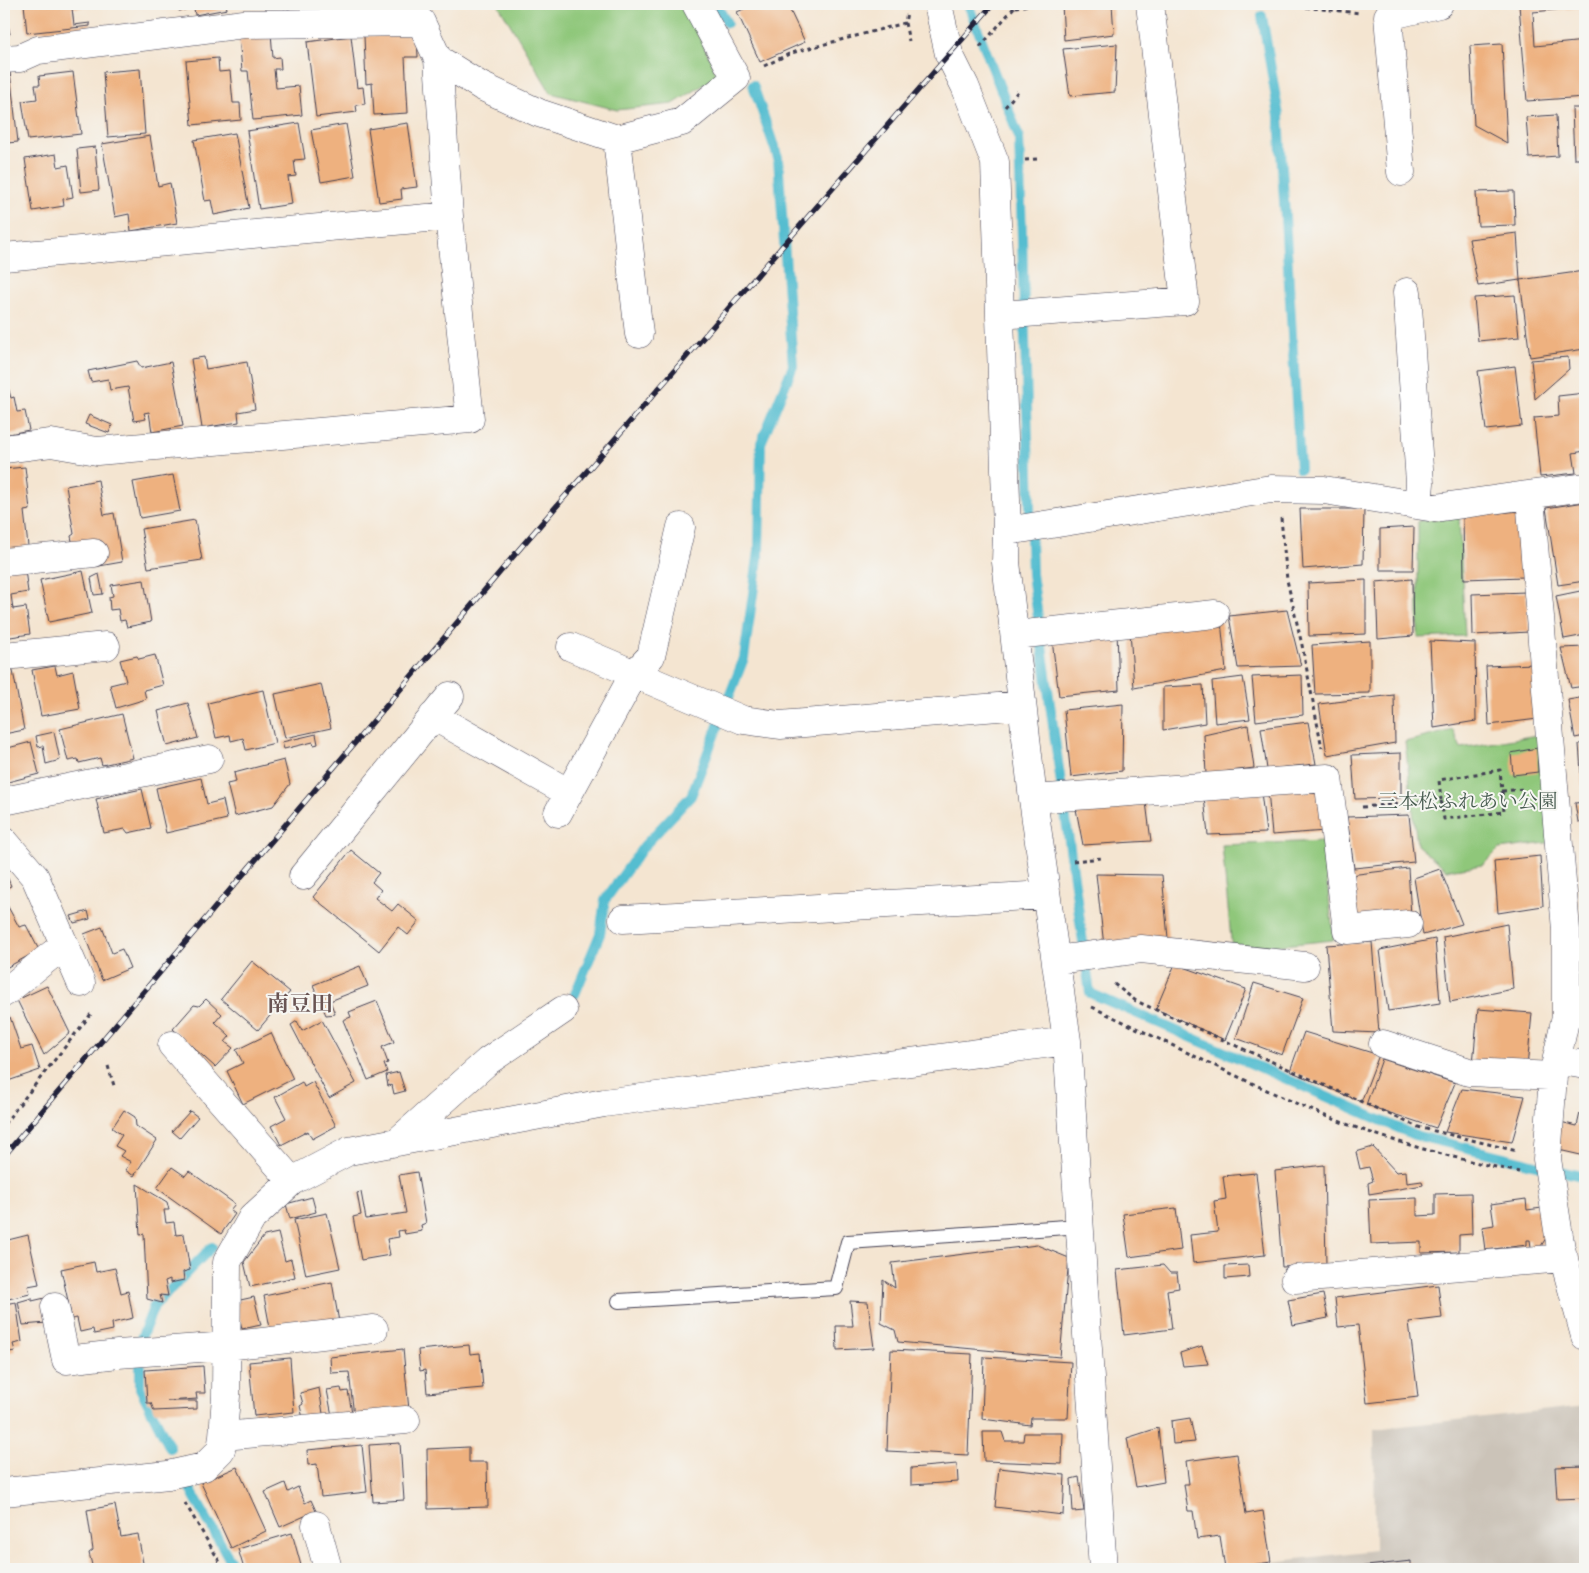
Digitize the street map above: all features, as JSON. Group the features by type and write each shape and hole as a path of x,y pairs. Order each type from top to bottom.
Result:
{"street":[{"path":"438,59 481,86 539,113 617,139 682,122 736,78 696,4"},
{"path":"938,4 949,54 965,86 995,162 1007,531 1006,562 1046,895 1060,959 1081,1226 1104,1569"},
{"path":"1000,315 1186,301 1150,4"},
{"path":"1401,172 1388,16 1440,4"},
{"path":"4,59 20,58 38,50 244,24 422,22 438,59 449,216 470,419 97,452 50,443 4,449"},
{"path":"617,139 639,334"},
{"path":"4,257 449,216"},
{"path":"1407,292 1420,483 1418,506"},
{"path":"1007,531 1278,489 1324,490 1435,508 1530,497 1585,487"},
{"path":"1530,497 1566,930 1576,1013 1555,1068 1549,1169 1564,1258 1585,1336"},
{"path":"302,876 442,706 563,803 634,674 651,656 681,527"},
{"path":"4,562 94,553"},
{"path":"1014,635 1215,614"},
{"path":"4,656 106,646"},
{"path":"571,647 710,708 743,720 780,725 1022,705"},
{"path":"4,801 209,759"},
{"path":"1033,799 1328,778 1347,930 1408,924"},
{"path":"4,841 35,877 82,983"},
{"path":"624,918 1046,895"},
{"path":"4,993 64,945"},
{"path":"1060,959 1141,950 1305,966"},
{"path":"397,1142 488,1061 563,1010"},
{"path":"4,1492 168,1475 204,1467 221,1450 223,1436 226,1396 227,1262 252,1218 292,1181 349,1151 604,1103 1067,1041"},
{"path":"1382,1044 1469,1072 1585,1065"},
{"path":"172,1045 292,1181"},
{"path":"1294,1279 1564,1258"},
{"path":"55,1307 66,1360 227,1346 374,1329"},
{"path":"223,1436 406,1420"},
{"path":"316,1525 328,1569"}],"lane":[{"path":"618,1301 836,1288 848,1242 1081,1226"}],"path":[{"path":"909,4 905,23 909,41"},
{"path":"975,54 1016,6 1037,4"},
{"path":"1274,4 1388,16"},
{"path":"736,78 792,53 905,23"},
{"path":"1278,489 1287,580 1302,645 1328,778"},
{"path":"1500,770 1504,812 1444,819 1441,800 1439,780 1500,770"},
{"path":"1331,810 1441,800"},
{"path":"1093,859 1102,858"},
{"path":"1107,953 1110,981 1136,1001 1418,1127 1549,1169"},
{"path":"1063,1008 1087,1004 1309,1109 1391,1139 1467,1162 1549,1169"},
{"path":"4,1124 92,1014"},
{"path":"108,1066 115,1089"},
{"path":"168,1475 224,1569"}],"shaded area":[{"path":"1585,1406 1585,1569 1212,1569 1375,1550 1374,1429"}],"green space":[{"path":"498,4 684,4 718,76 673,104 617,110 551,93"},
{"path":"1459,517 1465,636 1418,638 1418,521"},
{"name":"三本松ふれあい公園","path":"1453,730 1461,748 1543,734 1554,842 1499,849 1483,865 1447,870 1417,845 1405,742"},
{"path":"1322,841 1334,940 1232,950 1222,845"}],"building":[{"path":"24,4 83,4 83,7 72,8 74,25 90,23 90,26 27,33"},
{"path":"177,4 226,4 227,9 195,15 194,8 179,11"},
{"path":"755,4 787,4 805,42 760,62 737,12"},
{"path":"1062,4 1112,4 1114,34 1064,40"},
{"path":"1585,4 1585,7 1533,12 1535,46 1585,41 1585,97 1527,101 1519,5"},
{"path":"4,7 10,34 4,35"},
{"path":"271,33 273,58 280,57 281,69 274,69 276,88 299,86 302,115 253,120 248,71 242,71 239,36"},
{"path":"417,34 418,57 405,57 408,113 374,115 372,83 366,84 364,36"},
{"path":"351,36 357,88 363,87 365,104 356,105 357,112 316,117 307,42"},
{"path":"1117,44 1115,92 1070,96 1063,49"},
{"path":"1502,44 1507,143 1474,125 1470,46"},
{"path":"218,58 219,72 230,71 233,103 240,103 241,120 192,125 186,61"},
{"path":"140,69 145,134 108,137 103,72"},
{"path":"10,72 18,142 7,143 4,115 4,73"},
{"path":"73,72 81,134 28,140 22,101 37,99 35,85 40,85 39,76"},
{"path":"1572,108 1585,108 1585,159 1574,159"},
{"path":"1556,115 1558,156 1529,158 1526,117"},
{"path":"299,123 305,159 294,160 296,176 288,177 292,204 259,209 247,131"},
{"path":"408,123 417,187 401,189 402,199 379,202 368,129"},
{"path":"346,124 355,176 321,182 311,130"},
{"path":"235,133 249,208 214,215 211,200 205,201 194,140"},
{"path":"150,136 158,186 170,183 177,223 131,231 129,214 115,217 102,144"},
{"path":"95,147 99,190 81,192 77,149"},
{"path":"56,154 58,167 68,165 73,197 63,199 64,206 33,211 25,159"},
{"path":"1514,191 1515,225 1478,226 1476,192"},
{"path":"1517,233 1520,280 1478,286 1469,239"},
{"path":"1584,271 1585,349 1530,357 1520,280"},
{"path":"1515,295 1519,337 1478,341 1474,298"},
{"path":"204,357 206,369 247,362 255,409 238,412 239,422 202,428 191,359"},
{"path":"1568,357 1569,369 1535,399 1531,360"},
{"path":"137,361 141,368 171,362 183,426 152,432 149,412 144,413 146,419 134,421 128,387 110,390 108,379 91,382 88,371"},
{"path":"1515,366 1522,426 1486,430 1478,371"},
{"path":"4,373 11,398 14,397 17,412 25,411 29,430 4,435"},
{"path":"1585,393 1585,451 1573,453 1576,473 1540,477 1534,418 1559,416 1558,396"},
{"path":"89,415 112,425 109,433 85,424"},
{"path":"25,467 30,510 24,511 28,546 4,554 4,469"},
{"path":"173,475 180,511 140,518 133,482"},
{"path":"98,480 104,515 114,513 122,562 99,566 95,548 74,551 71,536 74,534 66,486"},
{"path":"1585,502 1585,581 1558,585 1546,508"},
{"path":"1300,509 1364,509 1363,564 1303,569"},
{"path":"1521,511 1524,577 1464,579 1463,516"},
{"path":"195,520 202,560 148,568 141,529"},
{"path":"1414,527 1413,570 1380,570 1380,529"},
{"path":"24,563 28,592 11,595 13,609 26,607 30,634 4,638 4,566"},
{"path":"83,571 92,613 49,622 40,580"},
{"path":"99,574 103,594 94,595 91,578"},
{"path":"1412,579 1413,636 1378,639 1376,582"},
{"path":"144,580 151,622 127,627 125,620 120,621 118,609 110,610 109,597 113,596 111,585"},
{"path":"1366,580 1366,634 1309,636 1308,583"},
{"path":"1585,590 1585,635 1564,639 1556,596"},
{"path":"1526,592 1529,632 1473,635 1472,594"},
{"path":"1287,610 1301,666 1238,668 1229,616"},
{"path":"1221,621 1226,671 1134,688 1130,631"},
{"path":"1117,631 1119,690 1059,696 1052,640"},
{"path":"1370,641 1370,693 1315,694 1312,645"},
{"path":"1430,641 1475,643 1476,721 1434,728"},
{"path":"1585,647 1585,686 1571,688 1561,648"},
{"path":"155,655 163,685 144,690 146,699 116,708 110,685 126,681 120,660 137,656 139,659"},
{"path":"1534,664 1538,719 1489,725 1486,666"},
{"path":"55,666 57,675 73,671 80,709 41,716 32,670"},
{"path":"13,671 24,730 4,734 4,672"},
{"path":"1302,675 1303,715 1256,721 1252,677"},
{"path":"1243,677 1250,719 1215,723 1212,681"},
{"path":"321,684 331,728 285,738 275,694"},
{"path":"1203,685 1205,723 1163,730 1163,687"},
{"path":"263,690 275,743 246,750 243,738 231,741 230,735 216,738 208,703"},
{"path":"1394,695 1395,743 1327,755 1319,704"},
{"path":"1585,697 1585,736 1575,738 1568,700"},
{"path":"188,703 198,738 167,746 158,711"},
{"path":"1123,704 1122,771 1071,777 1064,710"},
{"path":"122,714 133,758 102,765 100,758 79,763 78,759 68,761 60,729"},
{"path":"1308,722 1316,764 1267,769 1261,728"},
{"path":"1248,725 1254,768 1206,774 1204,735"},
{"path":"54,732 60,760 46,764 43,746 38,747 36,736"},
{"path":"316,734 318,744 314,745 313,742 284,749 282,742"},
{"path":"31,742 39,774 4,783 4,749"},
{"path":"1585,743 1585,785 1582,786 1579,744"},
{"path":"1537,748 1538,772 1513,775 1511,753"},
{"path":"1401,753 1401,798 1355,799 1352,755"},
{"path":"284,760 290,784 273,806 235,816 227,784 236,782 234,773"},
{"path":"201,778 207,804 223,800 227,819 166,833 156,788"},
{"path":"1323,786 1325,831 1272,835 1268,790"},
{"path":"142,789 151,828 128,833 125,829 104,833 96,799"},
{"path":"1261,792 1266,833 1208,835 1204,797"},
{"path":"1146,802 1151,841 1083,845 1075,804"},
{"path":"1585,802 1585,821 1578,822 1575,803"},
{"path":"1409,815 1414,862 1354,868 1347,817"},
{"path":"351,850 379,873 372,882 381,890 375,898 392,911 398,904 419,921 408,935 398,927 379,951 313,897"},
{"path":"1585,853 1585,898 1583,898 1580,854"},
{"path":"1540,856 1543,906 1498,913 1494,861"},
{"path":"1408,868 1411,916 1355,924 1350,875"},
{"path":"4,869 11,886 4,889"},
{"path":"1440,869 1462,924 1423,935 1414,878"},
{"path":"1096,874 1162,875 1168,938 1104,946"},
{"path":"7,905 19,927 26,925 39,950 4,969 4,907"},
{"path":"88,911 90,919 74,923 71,916"},
{"path":"1507,924 1513,989 1450,1002 1443,937"},
{"path":"102,927 112,953 122,949 130,968 102,980 84,934"},
{"path":"1435,939 1440,1003 1388,1011 1380,950"},
{"path":"1372,942 1379,1033 1333,1031 1326,945"},
{"path":"252,961 290,992 258,1030 221,999"},
{"path":"1175,964 1246,989 1225,1040 1156,1009"},
{"path":"360,966 368,986 330,1001 335,1014 326,1015 313,985"},
{"path":"1254,983 1303,998 1282,1055 1236,1038"},
{"path":"47,986 70,1033 44,1055 17,1000"},
{"path":"206,999 222,1014 215,1022 230,1036 225,1042 233,1048 215,1067 173,1029 194,1005 199,1006"},
{"path":"377,1001 394,1042 382,1047 388,1063 384,1064 387,1072 368,1080 343,1020 351,1017 349,1012"},
{"path":"1478,1009 1532,1013 1527,1068 1473,1064"},
{"path":"10,1017 21,1049 32,1046 40,1070 5,1082 4,1019"},
{"path":"322,1020 356,1083 329,1098 291,1025 297,1021 302,1031"},
{"path":"1304,1032 1379,1055 1361,1102 1290,1071"},
{"path":"271,1033 293,1079 243,1104 227,1071 243,1063 236,1050"},
{"path":"1382,1059 1455,1083 1436,1128 1366,1105"},
{"path":"399,1072 405,1091 394,1094 392,1085 388,1086 386,1075"},
{"path":"302,1082 304,1087 313,1082 336,1126 312,1139 308,1131 281,1145 271,1126 286,1118 275,1097"},
{"path":"1462,1089 1525,1096 1512,1142 1445,1132"},
{"path":"124,1110 135,1117 136,1126 157,1140 134,1176 125,1170 131,1162 120,1156 124,1151 115,1146 122,1135 112,1128"},
{"path":"190,1111 198,1117 180,1138 172,1131"},
{"path":"1580,1113 1585,1114 1585,1156 1550,1148 1556,1121 1577,1126"},
{"path":"1373,1147 1396,1172 1406,1171 1407,1183 1422,1181 1423,1185 1369,1194 1368,1183 1373,1181 1369,1167 1360,1169 1356,1152"},
{"path":"1324,1165 1326,1265 1282,1267 1275,1171"},
{"path":"172,1167 185,1176 189,1171 235,1204 230,1210 235,1214 221,1234 157,1188"},
{"path":"417,1172 426,1223 421,1225 422,1231 405,1234 404,1230 398,1231 399,1237 387,1239 390,1255 361,1260 353,1217 361,1215 357,1193 361,1192 366,1219 406,1213 399,1175"},
{"path":"1256,1173 1265,1255 1193,1263 1190,1235 1218,1232 1214,1201 1226,1199 1223,1176"},
{"path":"137,1184 167,1202 169,1210 164,1210 166,1223 174,1222 176,1235 184,1234 190,1270 183,1272 184,1280 170,1283 170,1279 165,1281 168,1296 160,1295 162,1303 147,1299 144,1234 140,1235"},
{"path":"1471,1193 1472,1234 1459,1235 1459,1252 1421,1253 1421,1242 1371,1244 1369,1200 1417,1198 1417,1216 1435,1215 1435,1194"},
{"path":"312,1197 316,1212 290,1219 286,1204"},
{"path":"1526,1199 1527,1210 1542,1208 1546,1238 1541,1246 1531,1247 1530,1240 1527,1240 1527,1245 1485,1250 1482,1227 1494,1225 1491,1204"},
{"path":"1176,1208 1181,1250 1129,1257 1123,1214"},
{"path":"327,1213 340,1268 306,1275 294,1220"},
{"path":"278,1233 285,1261 291,1259 295,1277 250,1287 244,1262 264,1236"},
{"path":"28,1235 39,1284 28,1286 30,1294 4,1300 4,1241"},
{"path":"1037,1245 1069,1258 1060,1357 898,1342 895,1330 881,1323 883,1280 895,1288 892,1263"},
{"path":"94,1262 96,1272 115,1268 121,1293 128,1291 133,1318 112,1323 113,1330 94,1334 93,1329 80,1332 77,1318 72,1319 61,1269"},
{"path":"1163,1265 1170,1273 1177,1273 1179,1288 1167,1290 1172,1329 1124,1335 1117,1270"},
{"path":"1248,1265 1249,1277 1225,1279 1225,1266"},
{"path":"332,1282 339,1322 270,1328 264,1296"},
{"path":"1438,1285 1442,1318 1409,1322 1418,1397 1367,1403 1358,1325 1338,1327 1335,1298"},
{"path":"1323,1294 1328,1318 1293,1325 1288,1300"},
{"path":"254,1297 261,1325 242,1329 236,1301"},
{"path":"32,1298 32,1301 45,1298 48,1312 47,1323 23,1325 18,1302"},
{"path":"850,1301 868,1302 874,1348 837,1350 836,1326 853,1326"},
{"path":"16,1302 22,1342 13,1344 15,1351 4,1353 4,1304"},
{"path":"469,1345 470,1354 480,1353 483,1388 427,1393 425,1370 420,1371 418,1350"},
{"path":"1202,1346 1208,1364 1183,1366 1180,1353"},
{"path":"403,1349 409,1410 354,1416 349,1372 331,1373 330,1357"},
{"path":"891,1350 972,1354 968,1455 887,1451"},
{"path":"984,1357 1071,1362 1068,1418 1031,1418 1030,1425 982,1419"},
{"path":"290,1358 294,1412 254,1416 249,1362"},
{"path":"203,1366 205,1393 196,1393 197,1399 167,1401 197,1401 197,1409 154,1411 151,1403 147,1403 145,1370"},
{"path":"319,1388 324,1420 304,1422 300,1406 303,1404 300,1393"},
{"path":"341,1388 342,1392 348,1391 353,1418 333,1421 327,1390"},
{"path":"1190,1418 1195,1442 1173,1444 1171,1421"},
{"path":"1158,1428 1164,1482 1136,1487 1127,1438"},
{"path":"983,1432 1002,1432 1005,1441 1023,1441 1024,1433 1063,1433 1062,1464 984,1461"},
{"path":"400,1443 404,1500 373,1502 369,1445"},
{"path":"362,1445 367,1492 321,1497 317,1464 308,1465 307,1450"},
{"path":"469,1447 469,1462 487,1462 488,1507 428,1509 427,1449"},
{"path":"1237,1454 1246,1514 1263,1511 1271,1562 1225,1569 1220,1536 1197,1539 1193,1511 1188,1511 1184,1484 1189,1484 1186,1461"},
{"path":"957,1464 958,1482 911,1485 911,1468"},
{"path":"1585,1466 1585,1498 1557,1499 1555,1467"},
{"path":"237,1467 266,1531 231,1548 201,1483"},
{"path":"999,1468 1065,1475 1063,1515 995,1507"},
{"path":"1079,1477 1084,1511 1073,1512 1071,1479"},
{"path":"285,1483 288,1492 298,1487 305,1503 311,1500 316,1511 280,1527 265,1492"},
{"path":"115,1505 121,1537 138,1534 144,1569 93,1569 89,1553 93,1550 87,1510"},
{"path":"292,1533 302,1569 244,1569 238,1549"},
{"path":"1411,1561 1411,1569 1349,1569 1349,1568"}],"waterway":[{"path":"716,4 727,23"},
{"path":"968,4 1019,137 1032,574 1090,993 1414,1135 1585,1177"},
{"path":"1262,16 1279,116 1300,469"},
{"path":"575,994 600,934 605,900 644,846 691,796 744,658 759,551 761,443 793,366 778,158 753,85"},
{"path":"170,1448 140,1388 140,1341 154,1306 212,1247"},
{"path":"189,1487 235,1569"}],"railway":[{"path":"4,1156 528,539 993,4"}],"district":[{"name":"南豆田","path":"300,1005"}]}
